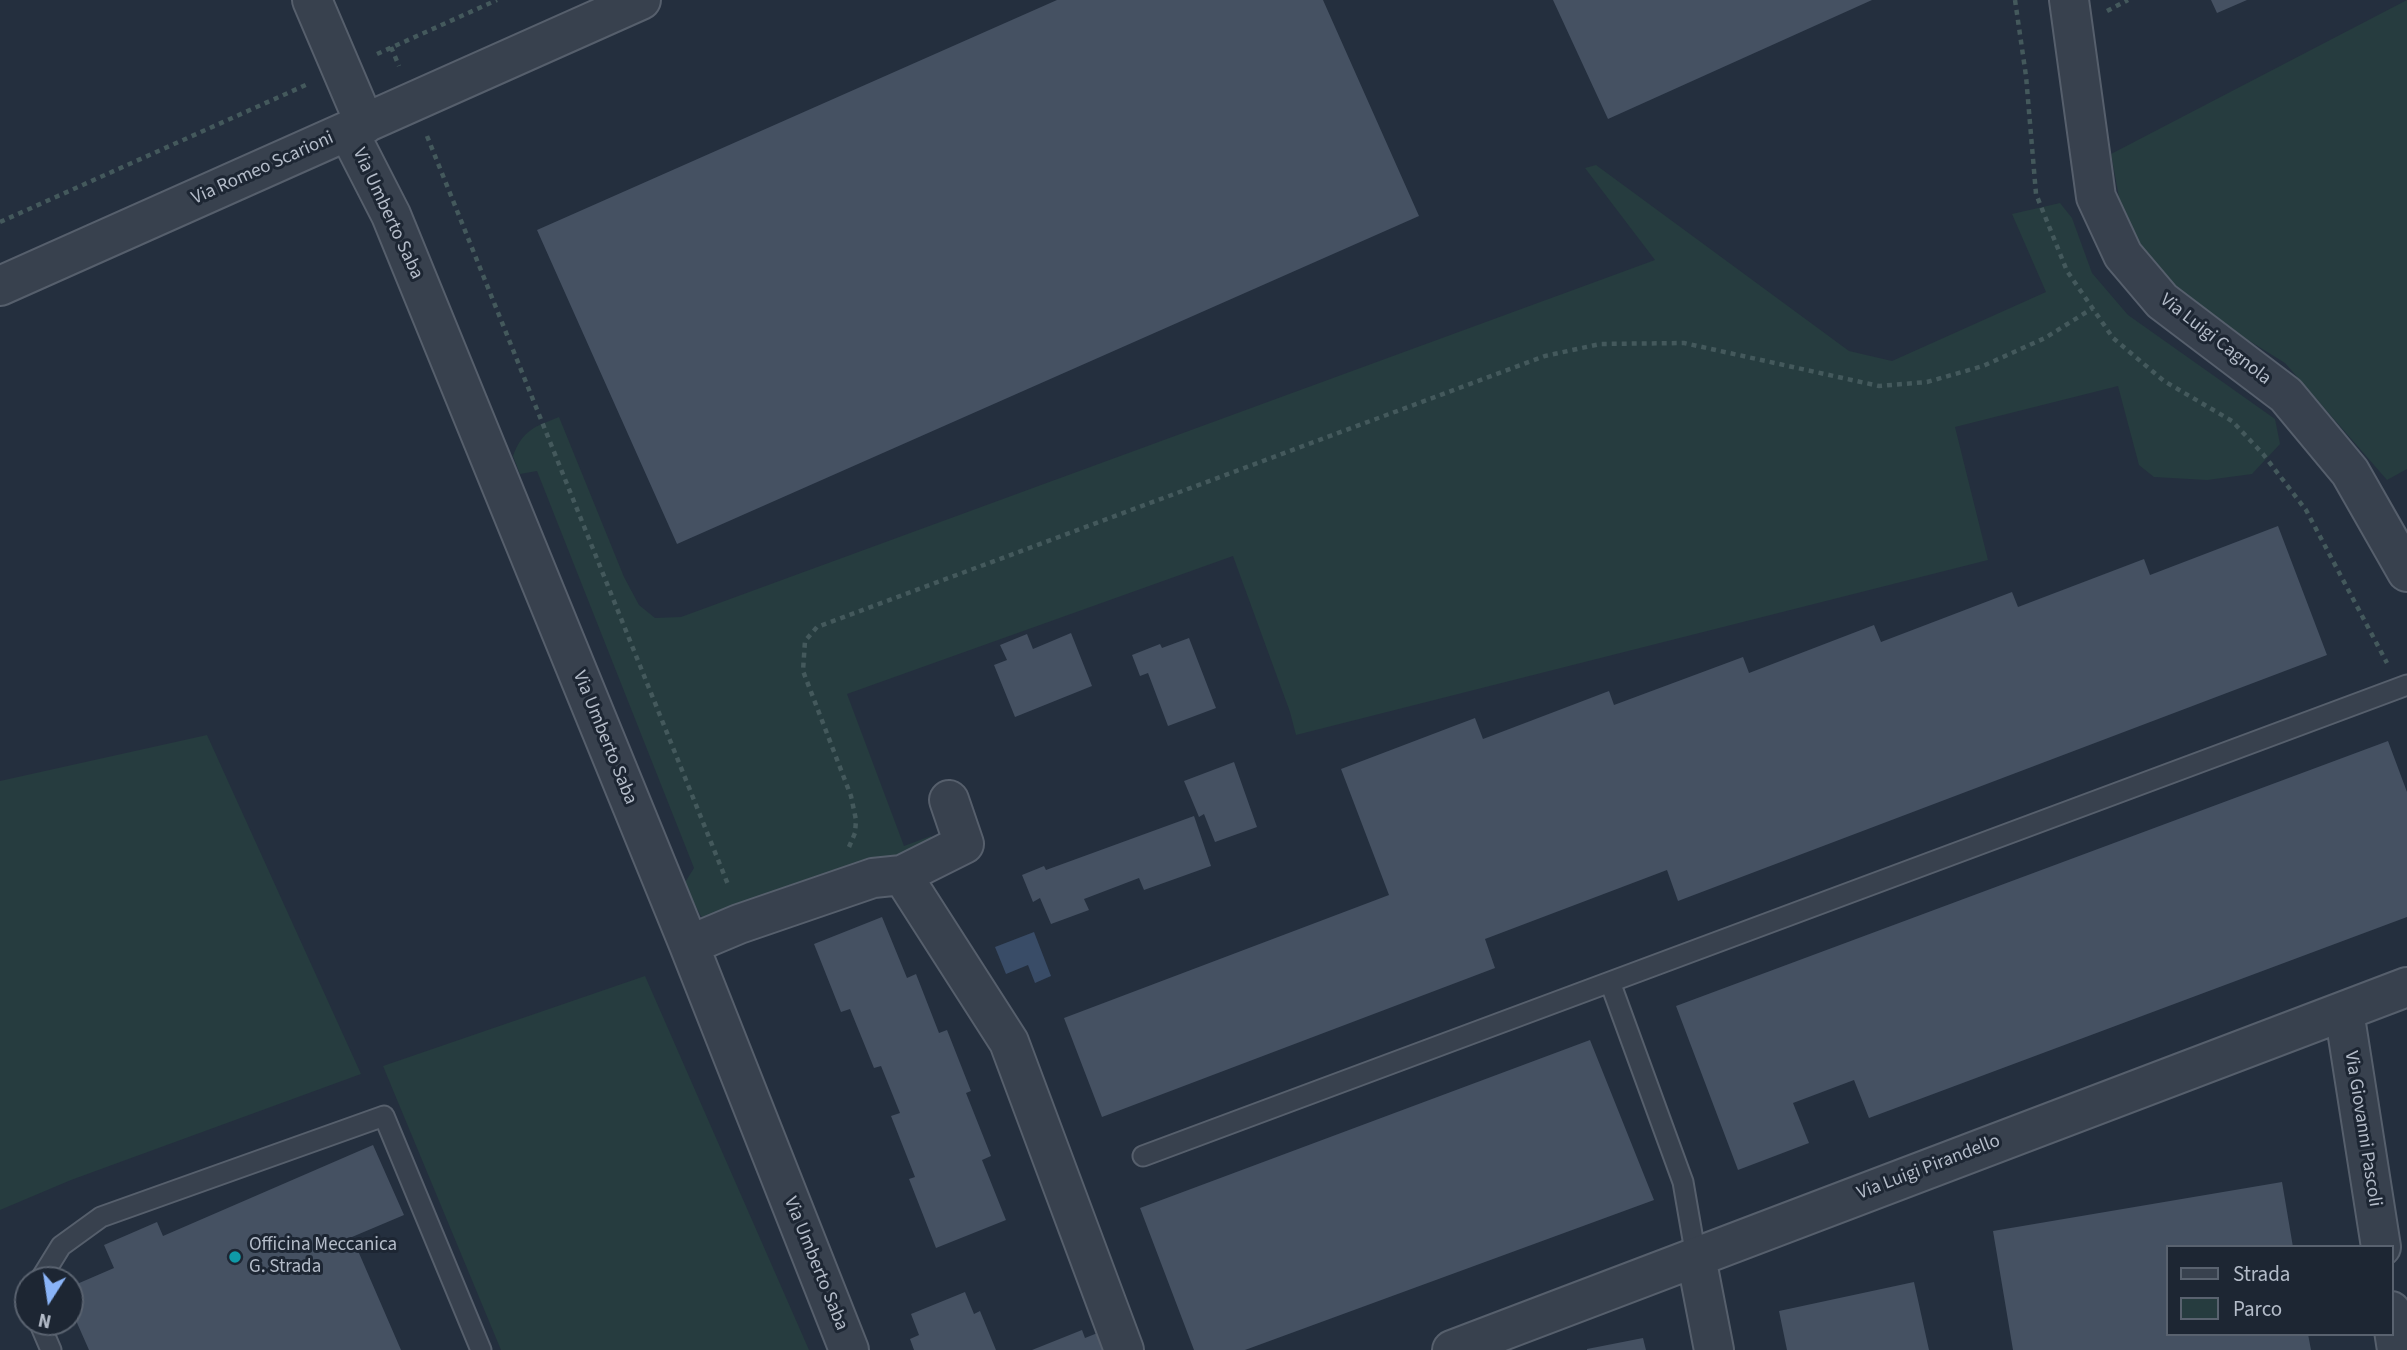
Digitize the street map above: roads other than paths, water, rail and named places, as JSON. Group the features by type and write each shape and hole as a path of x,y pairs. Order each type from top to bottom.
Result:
{"street":[{"name":"Via Umberto Saba","path":"312,0 341,70 356,127 391,215 689,945 849,1350"},
{"name":"Via Romeo Scarioni","path":"0,286 641,0"},
{"name":"Via Luigi Cagnola","path":"2069,0 2096,197 2123,255 2162,301 2286,396 2350,472 2407,572"},
{"path":"689,945 740,924 873,878 902,875 964,844 949,800"},
{"path":"902,875 1009,1042 1124,1350"},
{"name":"Via Luigi Pirandello","path":"1452,1350 2407,986"},
{"name":"Via Giovanni Pascoli","path":"2344,1011 2381,1245"},
{"path":"1696,1257 1714,1350"},
{"path":"2393,1324 2397,1350"}],"lane":[{"path":"1143,1156 2407,685"},
{"path":"1610,982 1683,1182 1696,1257"},
{"path":"49,1266 61,1246 101,1217 384,1116 481,1350"}],"water":[{"path":"1034,932 1051,976 1035,983 1028,965 1006,974 995,947"}],"place":[{"name":"Officina Meccanica G. Strada","path":"235,1257"}]}
